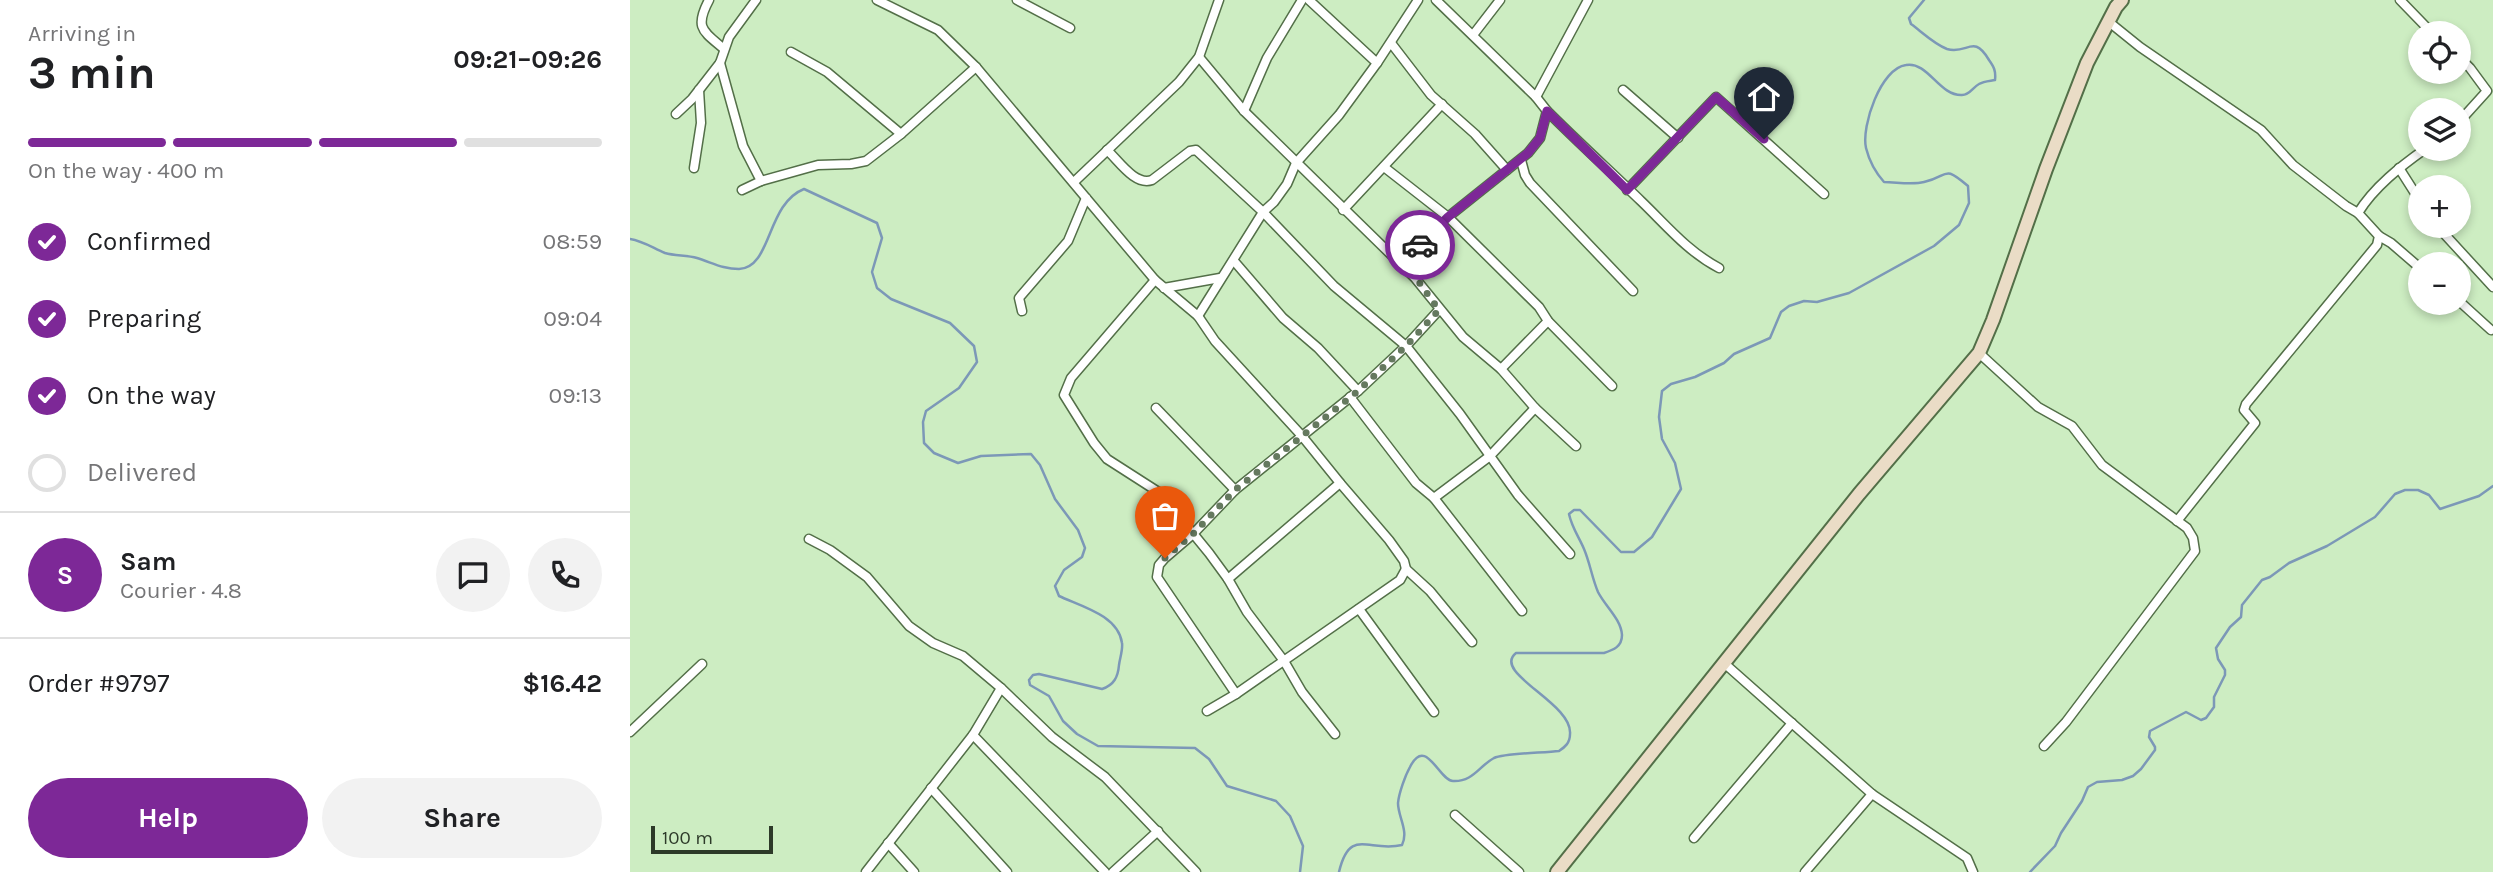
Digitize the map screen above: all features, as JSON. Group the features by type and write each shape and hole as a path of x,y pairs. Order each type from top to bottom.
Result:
{"street":[{"path":"709,0 701,15 700,25 724,50"},
{"path":"676,114 720,63 729,37 756,0"},
{"path":"877,0 938,30 976,67 1155,280 1198,316 1215,341 1302,436 1389,540 1404,561 1406,569 1430,591 1472,642"},
{"path":"1017,0 1070,28"},
{"path":"1074,181 1179,82 1199,57 1219,0"},
{"path":"1244,111 1267,58 1302,0"},
{"path":"1309,0 1377,63"},
{"path":"1198,316 1263,212 1287,184 1296,163 1339,115 1419,0"},
{"path":"1436,0 1673,236 1698,257 1718,268"},
{"path":"1473,35 1500,0"},
{"path":"1536,97 1588,0"},
{"path":"1557,872 1859,494 1979,353 2087,63 2122,0"},
{"path":"2400,0 2420,21"},
{"path":"2109,22 2140,47 2261,130 2293,165 2346,206 2358,212 2379,236 2408,258"},
{"path":"1391,43 1431,95 1475,134 1507,170"},
{"path":"791,52 827,72 901,134"},
{"path":"1199,57 1244,111 1419,282 1439,310 1469,343 1501,369 1535,408 1576,446"},
{"path":"720,63 743,146 761,181"},
{"path":"741,190 761,181 818,165 866,161 901,134 976,67"},
{"path":"2471,69 2487,91 2471,109"},
{"path":"694,168 701,123 699,90"},
{"path":"1623,90 1678,138"},
{"path":"1627,190 1716,97 1824,194"},
{"path":"1343,210 1442,104"},
{"path":"1400,266 1448,217 1521,160 1540,138 1547,111"},
{"path":"1107,150 1138,180 1145,182 1152,180 1190,151 1196,150 1263,212 1334,286 1406,346 1461,414 1518,495 1570,554"},
{"path":"1521,160 1530,183 1633,291"},
{"path":"2358,212 2409,161"},
{"path":"1384,167 1448,217 1539,307 1548,321 1612,387"},
{"path":"2399,168 2408,182"},
{"path":"1022,311 1019,298 1068,241 1086,198"},
{"path":"2177,521 2255,423 2244,410 2246,404 2377,245 2379,236"},
{"path":"2448,238 2493,287"},
{"path":"1234,261 1283,318 1318,348 1358,391"},
{"path":"1164,288 1220,278"},
{"path":"1155,280 1071,377 1063,395 1107,459 1160,493 1193,534 1228,579 1247,611 1284,661 1301,692 1335,734"},
{"path":"1236,694 1157,577 1159,565 1235,490 1358,391 1406,346 1439,310"},
{"path":"2471,312 2491,330"},
{"path":"1501,369 1548,321"},
{"path":"1979,353 2038,407 2072,426 2102,465 2187,528 2193,538 2195,551 2074,711 2044,746"},
{"path":"1350,397 1416,483 1434,498 1522,611"},
{"path":"1156,408 1235,490"},
{"path":"1434,498 1490,456 1535,408"},
{"path":"1228,579 1340,483"},
{"path":"809,539 867,576 909,626 933,643 963,656 1056,740 1105,777 1196,872"},
{"path":"1207,711 1236,694 1400,580 1406,569"},
{"path":"1359,609 1434,712"},
{"path":"1724,663 1872,794 1967,858 1973,872"},
{"path":"630,732 702,664"},
{"path":"866,872 973,735 1001,688"},
{"path":"1694,838 1792,723"},
{"path":"973,735 1105,872"},
{"path":"931,788 1007,872"},
{"path":"1805,872 1872,794"},
{"path":"1455,815 1520,872"},
{"path":"1113,872 1158,831"},
{"path":"888,843 914,872"}],"waterway":[{"path":"1339,872 1349,849 1355,845 1402,845 1404,829 1398,803 1406,775 1416,758 1427,757 1448,779 1460,781 1499,756 1559,751 1567,744 1570,734 1568,722 1514,670 1511,661 1516,653 1604,653 1619,645 1621,629 1598,592 1569,514 1580,510 1621,552 1634,552 1652,537 1681,489 1675,463 1662,439 1659,417 1662,391 1671,384 1695,377 1724,363 1734,354 1770,338 1781,312 1789,306 1849,293 1934,246 1959,225 1969,203 1968,186 1950,173 1919,183 1884,182 1873,166 1866,148 1867,126 1875,99 1888,76 1897,69 1914,65 1947,90 1962,95 1981,83 1995,80 1993,67 1979,48 1974,46 1947,49 1911,24 1909,18 1924,0"},
{"path":"630,239 665,253 693,257 723,267 739,269 750,266 758,258 782,208 804,189 877,223 882,238 872,272 877,288 891,299 950,323 974,346 977,362 959,388 926,411 923,422 924,443 934,453 958,463 981,456 1031,454 1040,465 1055,499 1078,530 1085,548 1082,557 1064,570 1055,586 1059,596 1106,618 1119,633 1122,645 1118,673 1115,680 1106,687 1102,689 1039,674 1033,675 1029,680 1030,685 1049,696 1063,721 1077,734 1098,746 1195,748 1209,759 1227,786 1276,801 1290,816 1303,846 1300,872"},
{"path":"2030,872 2055,846 2088,787 2097,782 2122,780 2141,769 2155,750 2149,737 2150,731 2186,712 2201,720 2206,718 2214,707 2214,697 2225,675 2216,648 2230,627 2241,617 2242,605 2262,580 2375,517 2395,494 2405,490 2418,490 2429,495 2440,509 2479,496 2493,486"}],"way so far":[{"path":"1165,558 1193,534 1235,490 1358,391 1406,346 1439,310 1419,282 1400,266 1420,245"}],"route":[{"path":"1420,245 1448,217 1532,149 1545,127 1547,111 1627,190 1716,97 1764,139"}]}
